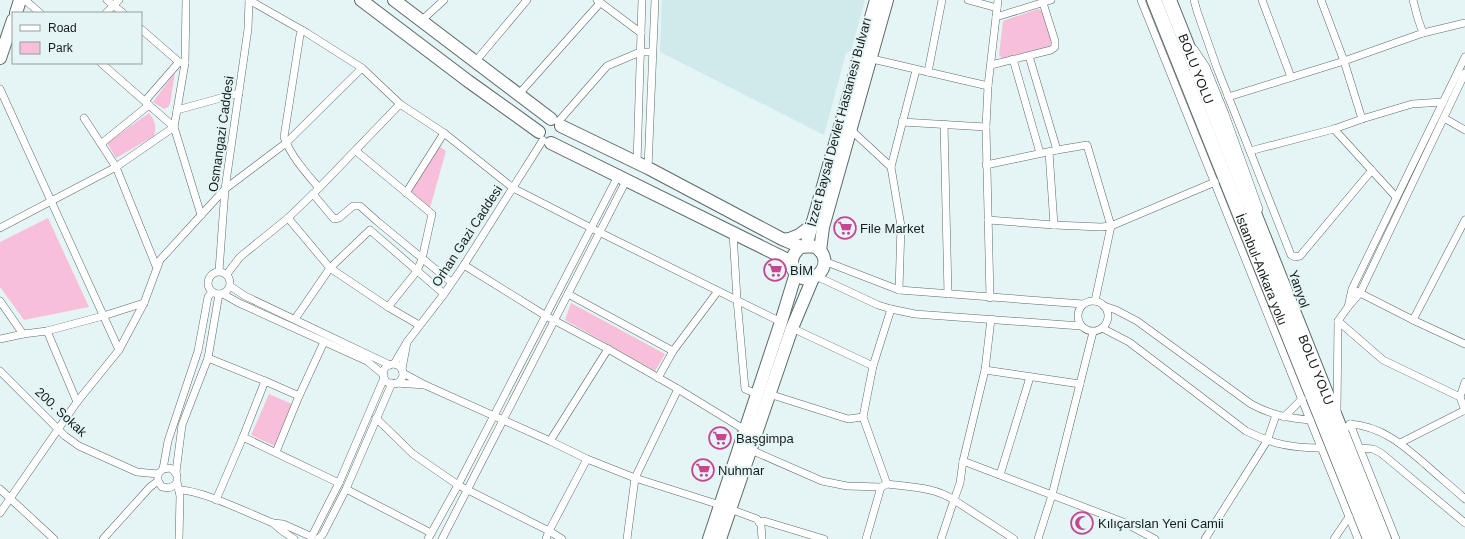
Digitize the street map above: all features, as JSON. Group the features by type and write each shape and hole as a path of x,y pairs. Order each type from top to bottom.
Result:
{"highway":[{"name":"İstanbul-Ankara yolu","path":"1154,0 1370,539"},
{"name":"BOLU YOLU","path":"1169,0 1384,539"}],"main road":[{"path":"16,12 20,0"},
{"path":"361,0 544,138 733,234 794,268 804,278 815,277"},
{"path":"394,0 518,95 557,122 782,239 803,247"},
{"name":"İzzet Baysal Devlet Hastanesi Bulvarı","path":"822,256 823,227 851,130 876,0"},
{"name":"İzzet Baysal Devlet Hastanesi Bulvarı","path":"803,247 814,218 865,58 887,0"},
{"path":"0,58 12,23"},
{"path":"544,138 542,123 544,121 557,122"},
{"path":"544,138 555,142 560,137 562,132 557,122"},
{"path":"782,239 793,237 802,232 814,218"},
{"path":"709,539 725,507 751,450 763,394 794,268 793,254 803,247 811,246 822,256 822,271 815,277 763,394 745,430 725,507 720,539"}],"street":[{"path":"25,0 39,12"},
{"path":"107,0 116,2 122,12"},
{"path":"186,0 182,63 174,127 201,215"},
{"path":"249,0 302,30 362,68 400,104 444,134 513,188 781,322"},
{"name":"Osmangazi Caddesi","path":"219,271 225,189 248,30 249,0"},
{"path":"421,21 444,0"},
{"path":"475,62 527,0"},
{"path":"642,0 640,52 642,165"},
{"path":"642,165 655,0"},
{"path":"928,72 942,0"},
{"path":"968,0 997,4 988,86 986,126 990,298"},
{"path":"996,17 1051,0"},
{"path":"1141,0 1358,539"},
{"path":"1191,0 1197,11"},
{"path":"1194,0 1228,97 1291,255 1295,258 1300,256 1372,170"},
{"path":"1262,0 1291,77"},
{"path":"1321,0 1344,61 1362,119"},
{"path":"1413,0 1423,33"},
{"path":"518,95 598,1 641,33"},
{"path":"107,12 116,2"},
{"path":"991,64 1029,56 1051,50 1055,47 1055,41 1043,3"},
{"path":"1228,97 1344,61 1423,33 1465,23"},
{"name":"Yanyol","path":"1178,24 1206,66 1225,114 1240,153 1337,436"},
{"path":"142,30 182,63"},
{"path":"302,30 284,134 286,143 305,172 319,188"},
{"path":"557,122 607,66 640,52 652,52"},
{"path":"1029,56 1057,150"},
{"path":"1348,307 1352,289 1465,57"},
{"path":"865,58 988,86"},
{"path":"1013,59 1040,153"},
{"path":"102,143 147,103 182,63"},
{"path":"102,64 174,127"},
{"path":"1206,66 1217,68"},
{"path":"0,513 77,402 119,350 144,303 156,266 160,260 225,189 286,143 362,68"},
{"path":"898,290 901,226 891,167 916,70"},
{"path":"1337,436 1338,321 1360,293 1465,74"},
{"path":"0,88 119,350"},
{"path":"177,110 239,93"},
{"path":"1225,114 1228,97"},
{"path":"1250,151 1334,129 1412,104 1443,102"},
{"path":"227,274 240,257 288,218 313,194 400,104"},
{"path":"84,118 102,143 116,167 156,266"},
{"path":"1444,118 1465,130"},
{"path":"902,122 986,126"},
{"path":"944,124 948,294"},
{"path":"0,226 52,201 116,167 174,127"},
{"path":"1334,129 1396,197"},
{"path":"851,130 891,167"},
{"path":"406,193 444,134"},
{"name":"Orhan Gazi Caddesi","path":"392,364 464,265 544,138"},
{"path":"986,165 1040,153 1087,145 1111,226 1095,301"},
{"path":"356,151 432,214 422,258 416,271 388,307"},
{"path":"1049,152 1054,225"},
{"path":"346,489 430,536 592,228 622,178"},
{"path":"442,539 599,232 622,178"},
{"path":"988,220 1101,228 1111,226 1215,182"},
{"path":"313,194 334,219 339,218 353,206 360,206 451,282"},
{"path":"288,218 330,268 388,307 419,325"},
{"path":"1413,320 1465,220"},
{"path":"295,319 330,268 378,222"},
{"path":"370,230 444,294"},
{"path":"733,234 745,389 848,419 863,417"},
{"path":"822,256 898,290 1083,304 1090,301 1095,301 1137,321 1251,404 1262,410 1284,418 1310,420"},
{"path":"464,265 546,316 678,389 745,430"},
{"path":"230,286 230,280 227,274 219,271 212,274 208,279 208,286 218,293 367,361 389,382 425,385"},
{"path":"815,277 891,309 915,314 1081,326"},
{"path":"230,286 246,296 398,366 402,371 425,385 503,419 587,459 635,478 757,519 759,522 762,539"},
{"path":"177,482 169,488 162,487 160,475 166,448 196,357 208,297 230,286"},
{"path":"1352,289 1465,344"},
{"path":"658,378 673,351 718,291"},
{"path":"179,539 180,496 176,472 182,425 208,358 218,293"},
{"path":"568,294 673,351"},
{"path":"0,301 23,334"},
{"path":"0,339 47,331 144,303"},
{"path":"1083,304 1078,311 1078,321 1084,329 1093,332 1102,328 1108,319 1107,310 1104,306"},
{"path":"866,539 884,486 863,417 873,366 891,309"},
{"path":"941,539 960,483 963,461 986,370 991,319"},
{"path":"1338,321 1383,360 1460,397"},
{"path":"792,328 873,366"},
{"path":"1102,328 1129,342 1246,431 1282,446 1321,448"},
{"path":"47,331 77,402"},
{"path":"1038,539 1052,495 1093,332"},
{"path":"276,452 299,396 324,342"},
{"path":"179,490 186,490 216,500 273,523 283,524 312,538 323,534 346,489 376,418 394,383 401,380 407,342"},
{"path":"550,441 608,349"},
{"path":"208,358 299,396"},
{"path":"312,538 339,483 384,376 385,369 392,364"},
{"path":"986,370 1080,384"},
{"path":"0,381 2,373"},
{"name":"200. Sokak","path":"2,373 73,442 84,449 137,472 160,475"},
{"path":"1000,475 1030,377"},
{"path":"216,500 265,381"},
{"path":"1400,443 1465,410 1460,397 1465,382"},
{"path":"627,539 635,478 678,389"},
{"path":"1284,418 1302,399"},
{"path":"1205,539 1267,441 1276,415"},
{"path":"376,418 413,454 458,485 562,539"},
{"path":"1337,436 1350,424 1368,426 1400,443 1465,499"},
{"path":"1350,424 1396,539"},
{"path":"243,437 339,483"},
{"path":"1360,448 1373,449 1381,453 1465,523"},
{"path":"751,450 822,481 847,486 922,488 945,494 1014,539"},
{"path":"546,539 587,459"},
{"path":"963,461 1123,522 1154,539"},
{"path":"103,539 160,475 170,468 176,472"},
{"path":"0,489 54,539"},
{"path":"1334,539 1349,516"},
{"path":"759,522 764,521 824,539"},
{"path":"273,523 294,539"}],"shaded area":[{"path":"662,0 865,0 851,51 846,53 824,135 660,52"}],"green space":[{"path":"1038,9 1043,11 1052,42 1048,48 1002,58 999,55 1003,21"},
{"path":"175,72 170,104 164,109 153,102"},
{"path":"149,113 155,124 154,136 116,158 107,143"},
{"path":"439,146 446,151 430,208 411,192"},
{"path":"48,218 89,307 24,320 0,287 0,242"},
{"path":"571,303 665,354 655,371 565,320"},
{"path":"269,394 292,404 275,446 251,435"}],"place":[{"name":"File Market","path":"845,228"},
{"name":"BİM","path":"775,270"},
{"name":"Başgimpa","path":"720,438"},
{"name":"Nuhmar","path":"703,470"},
{"name":"Kılıçarslan Yeni Camii","path":"1082,523"}]}
